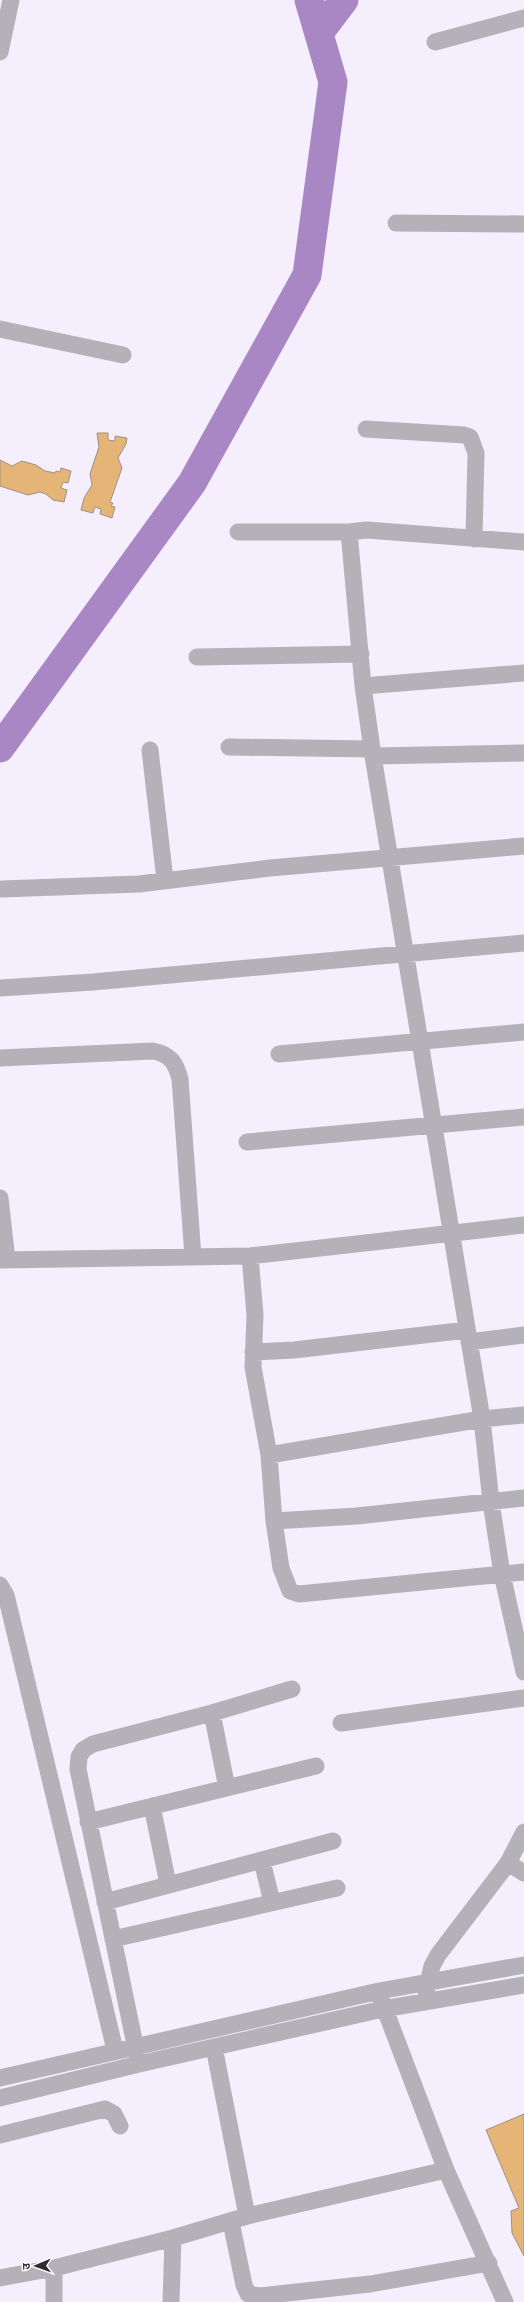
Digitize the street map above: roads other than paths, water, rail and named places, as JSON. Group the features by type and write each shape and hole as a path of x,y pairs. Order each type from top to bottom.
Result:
{"street":[{"path":"0,52 12,0"},
{"path":"435,42 524,18"},
{"path":"396,223 524,224"},
{"path":"0,329 123,355"},
{"path":"366,428 464,435 470,438 476,453 474,539"},
{"path":"238,532 349,532 367,530 524,542"},
{"path":"349,532 363,686 373,753 432,1126 482,1420 491,1502 502,1574 524,1672"},
{"path":"197,657 361,654"},
{"path":"363,686 524,673"},
{"path":"229,747 373,753 524,753"},
{"path":"150,750 165,880"},
{"path":"2,889 138,884 270,868 390,859 524,846"},
{"path":"0,988 524,944"},
{"path":"279,1054 524,1032"},
{"path":"0,1058 153,1051 164,1053 172,1059 177,1066 180,1079 193,1257"},
{"path":"247,1142 524,1117"},
{"path":"0,1198 4,1260 250,1256 524,1225"},
{"path":"250,1256 255,1315 253,1352 254,1367 270,1455 274,1520 284,1581 290,1591 299,1594 524,1572"},
{"path":"253,1352 468,1336 524,1334"},
{"path":"270,1455 482,1420 524,1415"},
{"path":"274,1520 357,1516 524,1498"},
{"path":"0,1585 6,1595 115,2050"},
{"path":"139,2064 88,1822 78,1769 79,1757 83,1750 93,1744 212,1714 292,1689"},
{"path":"341,1722 524,1698"},
{"path":"212,1714 226,1788"},
{"path":"88,1822 316,1766"},
{"path":"152,1806 168,1884"},
{"path":"424,2002 432,1966 438,1955 508,1863 524,1832"},
{"path":"105,1902 333,1841"},
{"path":"262,1861 272,1902"},
{"path":"508,1863 524,1873"},
{"path":"113,1939 337,1888"},
{"path":"0,2078 136,2045 379,1991 524,1965"},
{"path":"0,2098 139,2064 383,2009 524,1985"},
{"path":"379,1991 383,2009 446,2170 489,2263 505,2302"},
{"path":"214,2047 247,2216"},
{"path":"0,2135 105,2109 114,2114 120,2126"},
{"path":"0,2278 54,2268 173,2238 247,2216 446,2170"},
{"path":"231,2222 244,2285 248,2294 260,2296 370,2284 489,2263"},
{"path":"172,2302 173,2238"},
{"path":"54,2268 54,2302"}],"waterway":[{"path":"0,748 192,483 307,275 333,82 309,0"},
{"path":"319,33 344,0"}]}
